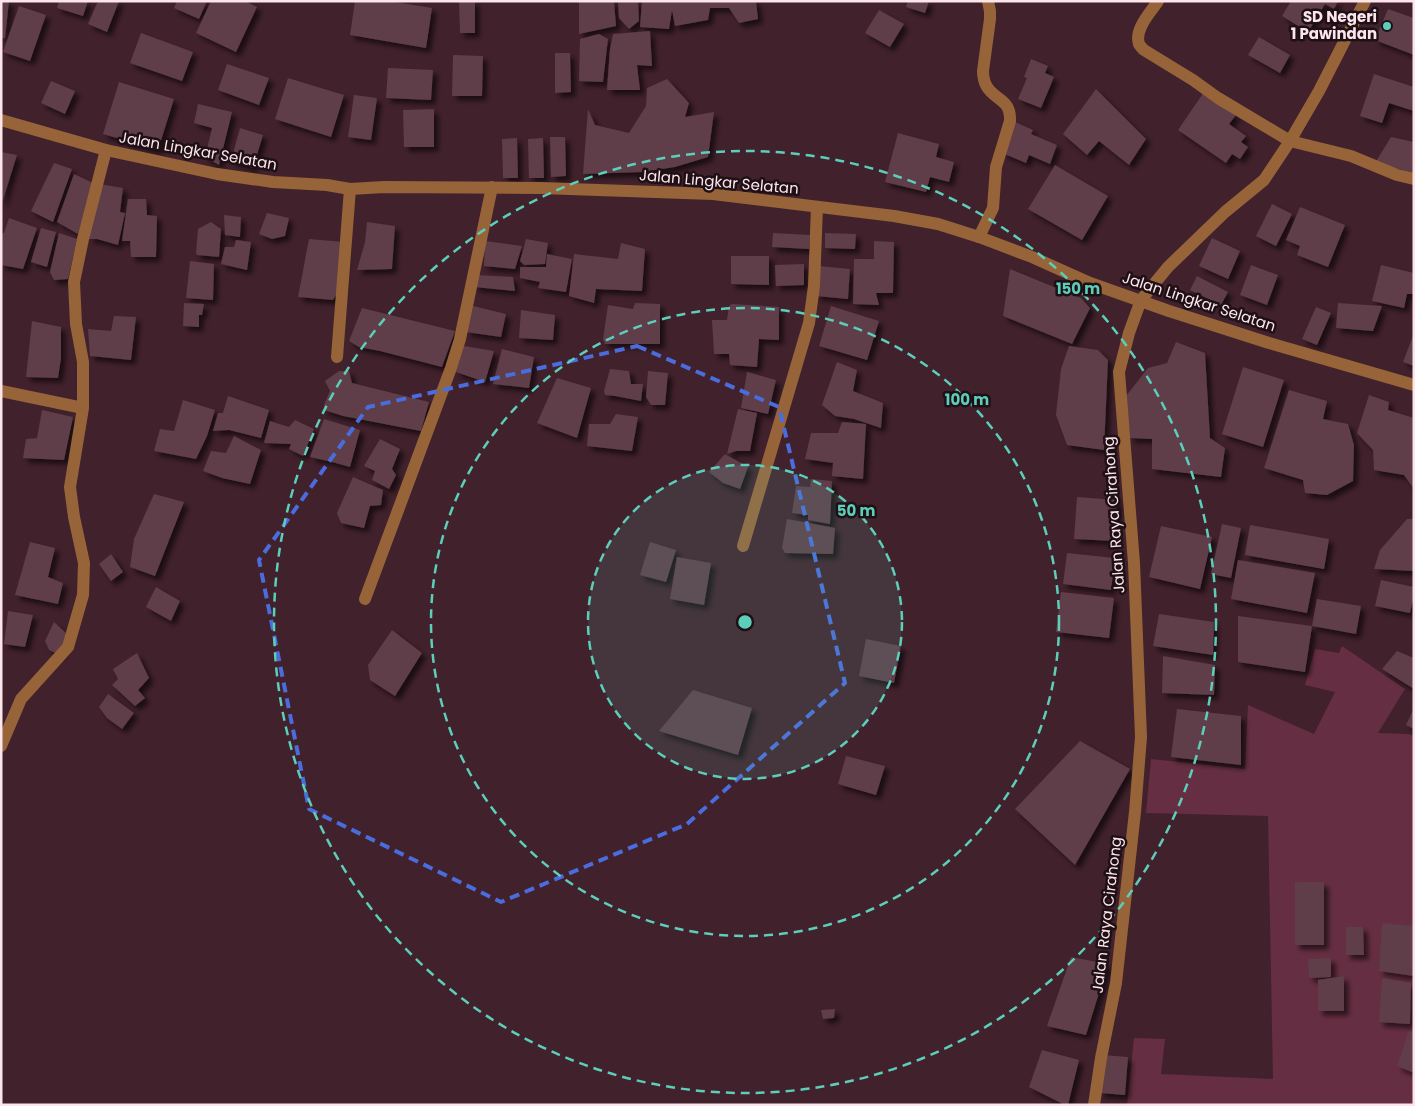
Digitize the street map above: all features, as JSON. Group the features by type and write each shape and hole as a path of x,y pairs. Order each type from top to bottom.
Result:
{"street":[{"path":"979,237 993,208 996,167 1010,121 1008,107 986,86 984,78 983,71 990,19 988,1"},
{"path":"1158,1 1140,28 1138,35 1139,44 1144,50 1218,98 1290,141 1351,156 1397,175 1414,179"},
{"name":"Jalan Raya Cirahong","path":"1094,1105 1116,982 1135,812 1141,737 1134,563 1120,372 1129,333 1141,300 1168,267 1195,240 1264,180 1290,141 1319,91 1365,1"},
{"name":"Jalan Lingkar Selatan","path":"1,120 106,150 227,175 273,182 350,189 384,187 492,187 713,194 894,216 938,224 979,237 1032,257 1090,283 1169,311 1269,343 1414,385"},
{"path":"1,746 21,699 68,647 83,595 84,563 70,487 83,408 83,362 76,324 74,282 106,150"},
{"path":"365,599 460,339 492,187"},
{"path":"337,357 350,189"},
{"path":"742,546 809,323 814,286 817,207"},
{"path":"1,391 83,408"}],"highlighted area":[{"path":"637,346 779,407 845,683 687,824 501,902 309,809 259,560 368,407"}],"shaded area":[{"path":"1342,646 1405,689 1378,733 1414,736 1414,1105 1127,1105 1134,1038 1165,1039 1161,1074 1273,1079 1268,816 1146,813 1151,759 1245,769 1248,705 1314,734 1335,692 1305,685 1315,649 1339,653"}],"building":[{"path":"1,1 9,1 5,38 1,38"},
{"path":"59,1 88,1 83,16 57,8"},
{"path":"98,1 119,1 107,32 88,24"},
{"path":"177,1 207,1 199,19 174,8"},
{"path":"211,1 245,1 257,7 236,52 196,33"},
{"path":"355,1 389,1 432,8 426,48 350,35"},
{"path":"459,1 475,1 475,33 460,33"},
{"path":"579,1 614,1 616,26 579,34"},
{"path":"618,1 638,1 639,21 629,29 619,18"},
{"path":"642,1 756,1 758,19 739,23 729,8 710,8 708,20 675,26 672,10 669,29 640,27"},
{"path":"908,1 929,1 925,13 906,7"},
{"path":"1291,1 1338,1 1334,9 1325,4 1308,32 1282,16"},
{"path":"19,6 46,15 30,61 3,52"},
{"path":"1388,9 1414,18 1414,55 1375,40"},
{"path":"879,10 904,24 890,47 865,33"},
{"path":"650,31 652,66 637,65 640,90 607,90 613,34"},
{"path":"141,33 193,52 182,81 130,63"},
{"path":"599,34 608,39 603,82 579,81 580,39"},
{"path":"1259,37 1290,55 1280,73 1248,55"},
{"path":"555,53 570,53 571,92 555,93"},
{"path":"453,55 483,56 482,96 452,96"},
{"path":"1031,59 1048,66 1045,73 1054,77 1041,108 1018,99 1027,78 1024,77"},
{"path":"227,64 269,78 259,105 218,90"},
{"path":"388,68 433,70 431,100 386,98"},
{"path":"1374,74 1414,87 1414,111 1389,103 1382,123 1360,116"},
{"path":"288,78 344,95 331,137 275,119"},
{"path":"667,79 689,103 685,117 714,112 708,157 675,167 642,172 583,174 588,109 595,125 629,133 646,106 647,88"},
{"path":"51,81 75,91 65,114 41,103"},
{"path":"119,82 174,99 158,150 103,134"},
{"path":"1096,89 1146,139 1129,165 1099,141 1087,155 1063,134"},
{"path":"1204,92 1236,115 1229,124 1246,136 1241,142 1248,147 1240,159 1232,154 1226,163 1178,130"},
{"path":"354,95 377,98 371,140 348,137"},
{"path":"198,104 232,112 219,165 205,157 212,128 194,123"},
{"path":"434,109 434,147 404,147 403,110"},
{"path":"1015,122 1033,130 1031,134 1057,145 1050,164 1029,155 1026,163 1002,153"},
{"path":"240,128 263,135 253,168 231,161"},
{"path":"898,133 939,144 936,157 954,162 949,182 930,177 926,192 885,182"},
{"path":"550,137 565,137 566,176 551,177"},
{"path":"1391,137 1414,142 1414,173 1375,163"},
{"path":"517,138 518,178 503,178 502,139"},
{"path":"543,138 544,178 529,178 528,139"},
{"path":"1,152 17,155 2,203 1,203"},
{"path":"54,163 72,169 53,222 31,211"},
{"path":"1055,165 1108,196 1082,240 1028,209"},
{"path":"74,174 93,183 78,234 57,222"},
{"path":"100,184 123,188 120,212 125,213 118,245 97,239 89,239"},
{"path":"128,199 146,199 147,215 157,216 156,257 131,257 130,241 122,241"},
{"path":"1272,204 1292,214 1276,246 1256,236"},
{"path":"1300,207 1345,225 1328,267 1297,255 1300,246 1286,240"},
{"path":"267,213 289,218 285,236 272,239 259,234"},
{"path":"224,215 241,217 240,237 225,235"},
{"path":"9,218 37,228 23,269 1,265 1,234 4,233"},
{"path":"211,222 221,229 219,257 197,255 196,253 198,229"},
{"path":"367,222 395,226 392,269 357,270 365,242"},
{"path":"41,228 56,232 47,267 31,262"},
{"path":"59,233 77,239 68,279 54,280 50,272"},
{"path":"773,233 810,235 809,249 772,247"},
{"path":"825,233 856,234 855,249 825,248"},
{"path":"1212,238 1240,251 1228,279 1199,266"},
{"path":"309,239 344,242 341,287 333,300 298,297"},
{"path":"526,239 548,243 545,264 524,265 520,261"},
{"path":"236,240 251,242 247,270 221,264 225,247 234,247"},
{"path":"485,241 522,246 515,269 484,266"},
{"path":"874,241 894,242 893,293 876,293 879,305 853,304 854,259 874,259"},
{"path":"621,243 645,249 642,291 596,289 594,303 569,296 574,254 618,259"},
{"path":"547,254 572,259 566,292 538,288 540,282 520,278 520,267 546,267"},
{"path":"731,256 769,256 769,285 731,284"},
{"path":"190,261 214,264 213,300 186,298"},
{"path":"804,264 804,285 776,286 775,265"},
{"path":"1251,265 1278,275 1267,305 1240,295"},
{"path":"1381,265 1414,273 1414,294 1407,294 1404,308 1372,301"},
{"path":"819,266 850,269 848,299 816,296"},
{"path":"1010,269 1081,298 1090,308 1072,344 1003,316"},
{"path":"476,275 513,277 515,291 474,287"},
{"path":"1197,276 1228,292 1221,305 1190,290"},
{"path":"184,303 204,304 202,315 199,315 199,327 183,326"},
{"path":"635,303 660,304 660,344 605,344 603,339 608,305 633,309"},
{"path":"1338,303 1382,306 1373,331 1336,328"},
{"path":"732,304 779,307 779,340 759,339 757,367 730,365 729,354 714,354 712,320 727,320 729,306"},
{"path":"473,306 506,314 501,337 466,332"},
{"path":"831,306 879,321 867,360 819,346"},
{"path":"1316,307 1331,313 1317,345 1302,339"},
{"path":"362,308 455,331 442,367 359,347 349,341"},
{"path":"521,310 555,315 553,340 519,338"},
{"path":"114,316 136,317 131,360 90,356 88,329 111,331"},
{"path":"32,321 61,327 61,358 58,378 26,377"},
{"path":"1414,333 1414,366 1403,362"},
{"path":"1176,342 1205,353 1210,438 1225,448 1221,477 1152,469 1152,439 1130,438 1126,396 1148,368 1167,363"},
{"path":"464,346 494,351 485,382 456,372"},
{"path":"1069,346 1098,350 1108,360 1104,450 1067,445 1056,415 1061,369"},
{"path":"502,349 534,357 529,388 493,384"},
{"path":"837,362 857,370 853,391 883,403 881,428 854,419 835,416 822,405"},
{"path":"1243,367 1284,380 1263,447 1222,434"},
{"path":"610,369 629,371 631,384 643,384 641,401 605,395 604,391"},
{"path":"339,371 349,371 352,383 429,402 421,431 343,416 324,410 324,405 330,391 325,381"},
{"path":"648,371 668,373 665,405 651,405 646,397"},
{"path":"747,372 776,380 768,414 741,408"},
{"path":"557,378 591,388 577,438 537,423"},
{"path":"1289,390 1327,401 1323,419 1348,424 1354,445 1353,481 1327,495 1305,493 1303,480 1264,468"},
{"path":"1369,395 1389,402 1388,410 1414,418 1414,489 1404,475 1374,470 1373,450 1357,433"},
{"path":"228,396 269,410 261,438 229,430 213,431 218,413 223,413"},
{"path":"183,400 215,410 207,436 196,459 154,451 160,429 174,431"},
{"path":"738,409 757,413 750,451 736,451 727,454"},
{"path":"42,410 73,417 64,460 23,458 26,439 37,438"},
{"path":"616,414 638,417 632,451 587,446 589,424 610,424"},
{"path":"324,419 360,430 350,467 310,457"},
{"path":"295,420 314,429 303,456 289,449 291,444 264,443 270,421 289,427"},
{"path":"842,422 866,424 863,479 832,476 833,463 805,459 811,433 838,433"},
{"path":"234,436 261,450 250,484 222,478 203,471 211,451 226,453"},
{"path":"380,439 400,449 392,469 396,475 389,489 372,480 375,471 364,466"},
{"path":"725,454 748,467 740,489 723,483 709,472"},
{"path":"353,477 383,490 381,505 370,506 364,528 341,523 337,513"},
{"path":"811,479 832,481 830,524 808,520 808,515 792,513 796,486 810,487"},
{"path":"154,494 184,502 155,576 130,567 134,539"},
{"path":"1077,497 1117,500 1114,541 1074,539"},
{"path":"787,519 835,528 833,554 785,553 782,548"},
{"path":"1407,519 1414,519 1414,571 1374,569 1380,550"},
{"path":"1222,524 1241,528 1231,578 1211,574"},
{"path":"1250,525 1329,539 1324,569 1245,555"},
{"path":"1161,526 1212,537 1200,589 1149,577"},
{"path":"30,542 55,548 48,577 63,583 58,604 15,595"},
{"path":"650,542 676,550 666,582 640,575"},
{"path":"1067,553 1115,558 1111,590 1063,584"},
{"path":"111,554 123,572 111,581 99,564"},
{"path":"677,557 711,563 704,605 670,599"},
{"path":"1238,560 1315,573 1307,613 1231,599"},
{"path":"1381,580 1414,587 1410,613 1375,606"},
{"path":"156,587 180,601 171,621 146,607"},
{"path":"1061,592 1114,598 1109,638 1056,632"},
{"path":"1317,599 1361,606 1356,634 1312,626"},
{"path":"8,611 33,615 25,647 4,644"},
{"path":"1159,614 1214,622 1213,655 1153,646"},
{"path":"1238,616 1312,626 1305,672 1238,662"},
{"path":"54,622 67,634 60,655 49,650 45,641"},
{"path":"392,630 422,653 395,696 370,680 368,665"},
{"path":"866,639 901,646 894,683 859,676"},
{"path":"1397,651 1414,658 1414,689 1382,669"},
{"path":"137,653 149,678 138,690 145,698 135,706 112,685 118,679 113,669"},
{"path":"1163,656 1215,665 1214,695 1162,693"},
{"path":"693,690 752,708 738,755 659,731"},
{"path":"108,694 134,713 122,729 107,718 99,707"},
{"path":"1414,708 1414,729 1406,725"},
{"path":"1177,709 1241,716 1241,765 1171,757"},
{"path":"1080,741 1130,769 1075,865 1015,809"},
{"path":"846,756 885,766 876,795 838,784"},
{"path":"1295,882 1324,882 1324,945 1295,945"},
{"path":"1382,923 1414,926 1414,976 1379,971"},
{"path":"1346,927 1363,927 1364,955 1346,955"},
{"path":"1071,957 1108,964 1086,1035 1047,1026"},
{"path":"1331,958 1331,977 1309,978 1308,959"},
{"path":"1344,976 1344,1011 1318,1011 1318,980"},
{"path":"1382,978 1411,983 1410,1024 1379,1022"},
{"path":"835,1009 834,1018 823,1019 821,1010"},
{"path":"1409,1031 1414,1032 1414,1073 1397,1066"},
{"path":"1042,1050 1079,1060 1068,1105 1029,1087"},
{"path":"1102,1055 1128,1057 1125,1095 1100,1093"}],"place":[{"name":"SD Negeri 1 Pawindan","path":"1387,26"}]}
